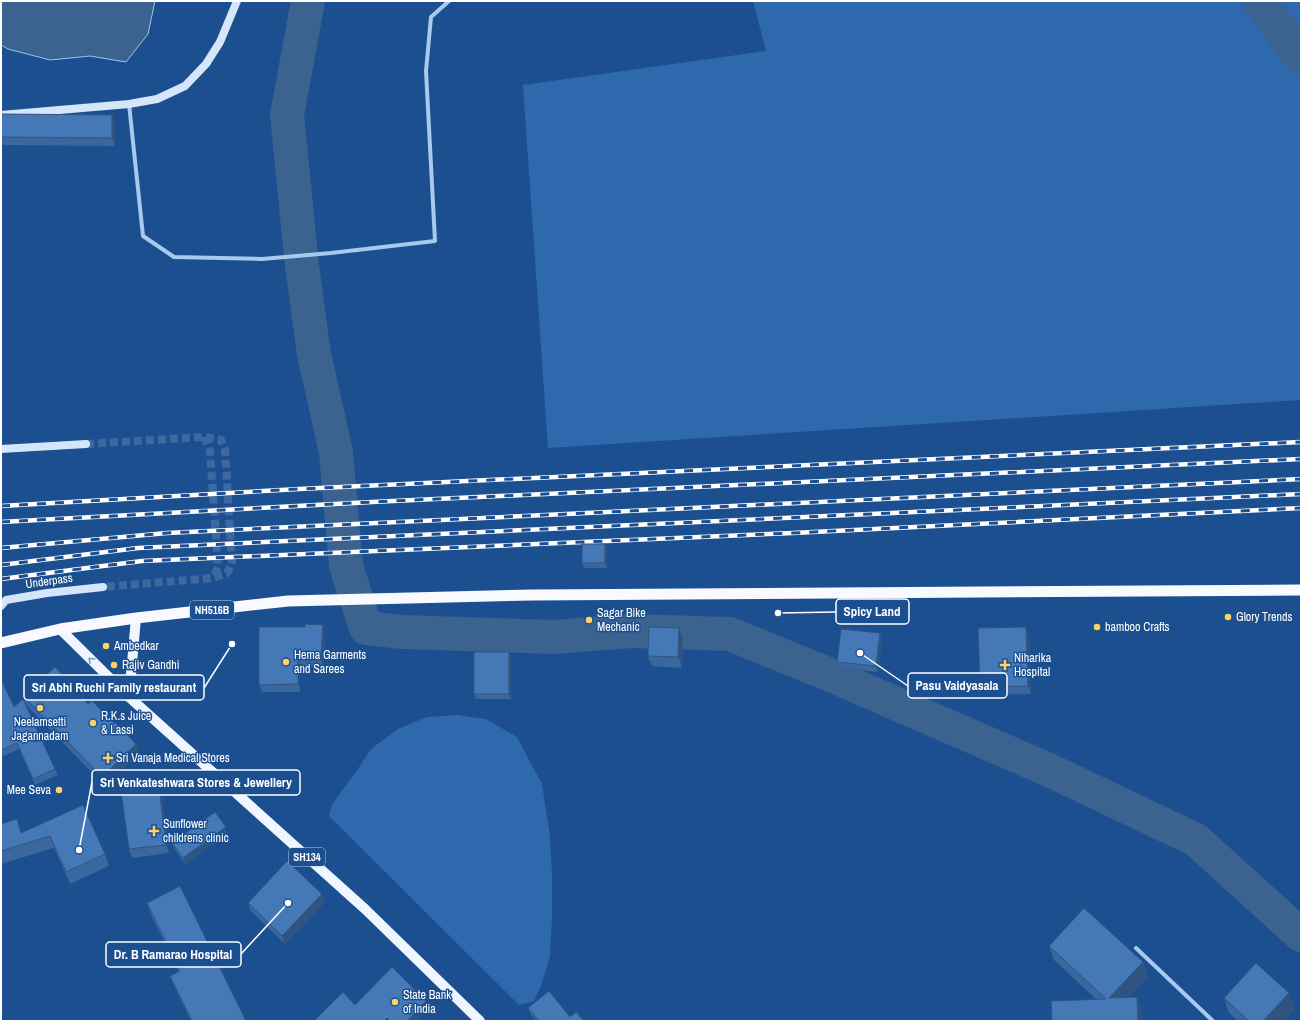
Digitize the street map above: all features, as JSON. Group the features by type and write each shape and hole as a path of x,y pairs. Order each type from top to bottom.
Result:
{"highway":[{"name":"NH516B","path":"1,643 60,629 136,618 288,601 534,595 1301,590"}],"main road":[{"path":"1,115 129,104 157,99 185,86 206,64 220,42 237,1"},
{"path":"1,449 86,444"},
{"name":"Underpass","path":"1,606 6,600 47,593 103,587"},
{"path":"129,697 136,618"},
{"name":"SH134","path":"60,629 129,697 365,909 480,1021"}],"street":[{"path":"129,104 143,236 174,257 262,259 435,241 426,71 431,18 449,1"},
{"path":"1136,948 1213,1021"}],"shaded area":[{"path":"1,1 155,1 148,34 126,62 90,56 50,60 8,49 1,45"},
{"path":"753,1 1301,1 1301,400 548,448 523,85 766,51"},
{"path":"457,715 486,719 517,737 542,784 550,836 552,874 550,956 542,983 534,1001 519,1005 329,816 332,804 371,749 398,729 427,717"}],"building":[{"path":"1,114 112,115 112,138 1,137"},
{"path":"582,544 605,544 605,563 582,563"},
{"path":"305,624 323,625 321,659 298,659 298,684 259,685 259,627 305,627"},
{"path":"649,627 679,628 678,657 648,656"},
{"path":"1026,627 1028,686 980,687 978,628"},
{"path":"841,629 880,633 876,666 837,662"},
{"path":"474,652 509,652 509,694 474,694"},
{"path":"55,667 88,704 92,701 136,744 102,777 23,696"},
{"path":"1,679 14,707 23,699 55,769 33,779 17,743 1,750"},
{"path":"159,787 166,845 129,849 121,792"},
{"path":"83,805 105,854 66,872 50,836 1,851 1,824 17,819 21,833"},
{"path":"215,812 226,827 183,858 172,843"},
{"path":"287,861 322,894 282,936 248,903"},
{"path":"180,886 246,1021 192,1021 170,976 180,971 147,903"},
{"path":"1084,908 1143,962 1109,998 1137,997 1138,1021 1052,1021 1051,1001 1106,999 1049,946"},
{"path":"1256,963 1289,993 1263,1021 1249,1021 1224,998"},
{"path":"392,967 426,1001 407,1021 390,1021 387,1018 384,1021 314,1021 343,992 355,1005"},
{"path":"549,991 570,1017 576,1012 584,1021 539,1021 528,1008"}],"waterway":[{"path":"308,1 287,115 302,266 314,354 336,452 346,566 366,628 403,632 554,637 631,631 730,634 828,674 1049,770 1196,840 1301,935"},
{"path":"1259,1 1301,58"}],"tunnel":[{"path":"204,437 210,451 218,567 213,578"},
{"path":"86,444 204,437 221,440 225,449 232,563 227,573 213,578 103,587"}],"railway":[{"path":"1,506 299,489 1301,442"},
{"path":"1,522 372,502 1301,459"},
{"path":"1,548 167,533 1301,479"},
{"path":"1,565 138,548 1301,494"},
{"path":"1,579 142,561 793,533 1301,508"}],"place":[{"name":"Spicy Land","path":"778,613"},
{"name":"Glory Trends","path":"1228,617"},
{"name":"Sagar Bike Mechanic","path":"589,620"},
{"name":"bamboo Crafts","path":"1097,627"},
{"name":"Sri Abhi Ruchi Family restaurant","path":"232,644"},
{"name":"Ambedkar","path":"106,646"},
{"name":"Pasu Vaidyasala","path":"860,653"},
{"name":"Hema Garments and Sarees","path":"286,662"},
{"name":"Rajiv Gandhi","path":"114,665"},
{"name":"Niharika Hospital","path":"1005,665"},
{"name":"Neelamsetti Jagannadam","path":"40,708"},
{"name":"R.K.s Juice & Lassi","path":"93,723"},
{"name":"Sri Vanaja Medical Stores","path":"108,758"},
{"name":"Mee Seva","path":"59,790"},
{"name":"Sunflower childrens clinic","path":"154,831"},
{"name":"Sri Venkateshwara Stores & Jewellery","path":"79,850"},
{"name":"Dr. B Ramarao Hospital","path":"288,903"},
{"name":"State Bank of India","path":"395,1002"}]}
